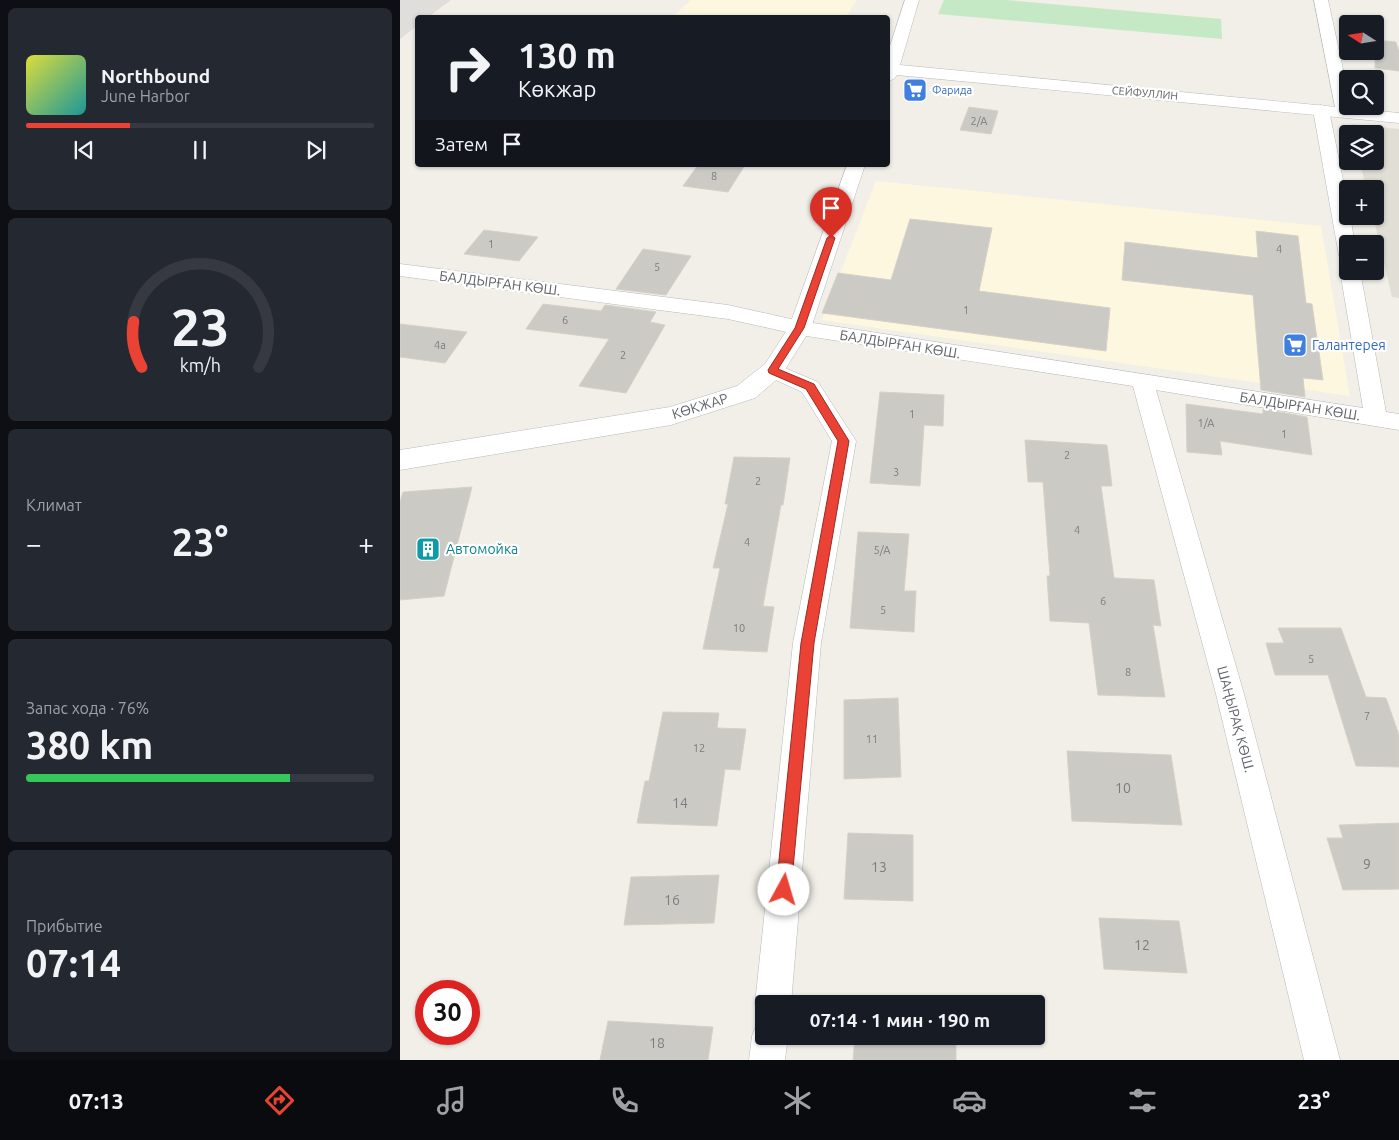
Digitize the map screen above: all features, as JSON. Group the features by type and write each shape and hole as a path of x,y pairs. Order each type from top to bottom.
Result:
{"street":[{"path":"890,69 912,0"},
{"path":"1321,0 1339,88"},
{"name":"СЕЙФУЛЛИН","path":"890,72 1339,112"},
{"path":"1321,110 1344,235"},
{"name":"СЕЙФУЛЛИН","path":"1372,115 1399,118"},
{"name":"КӨКЖАР","path":"400,460 670,416 746,392 773,370 800,328 855,167"},
{"name":"БАЛДЫРҒАН КӨШ.","path":"400,270 728,312 800,328 1142,380 1399,422"},
{"path":"1352,280 1376,418"},
{"path":"773,370 810,387 844,441 808,643 774,995"},
{"name":"ШАҢЫРАҚ КӨШ.","path":"1142,380 1230,694 1322,1060"},
{"path":"768,1060 769,1045"}],"shaded area":[{"path":"400,0 451,0 431,15 415,15 415,28 400,39"},
{"path":"691,0 857,0 847,15 674,15"},
{"path":"1384,127 1399,129 1399,298 1392,297 1384,263 1384,235 1377,235 1375,225 1384,225 1384,180 1364,180 1362,170 1384,170"},
{"path":"876,181 1321,226 1350,396 822,320"}],"green space":[{"path":"944,0 1006,0 1221,19 1222,39 938,14"}],"building":[{"path":"1384,41 1396,42 1399,52 1399,71 1375,68 1375,60 1384,60"},
{"path":"969,107 998,111 991,134 960,130"},
{"path":"697,167 744,167 728,192 683,186"},
{"path":"910,219 992,228 979,291 1110,308 1106,351 822,313 838,273 891,280"},
{"path":"484,230 538,237 519,261 464,254"},
{"path":"1256,231 1298,236 1306,303 1312,304 1323,380 1303,378 1305,397 1261,390 1253,295 1122,280 1125,242 1258,258"},
{"path":"643,249 691,256 666,295 616,289"},
{"path":"543,304 601,311 605,305 656,312 650,322 665,325 626,393 579,386 609,339 526,329"},
{"path":"400,324 467,332 445,363 400,357"},
{"path":"880,392 944,395 943,426 924,425 920,486 870,483"},
{"path":"1186,404 1263,414 1263,409 1307,417 1312,455 1220,441 1222,455 1187,452"},
{"path":"1025,440 1107,445 1112,486 1101,486 1114,578 1154,580 1161,626 1153,625 1165,697 1098,695 1089,623 1050,621 1047,576 1050,576 1043,482 1028,482"},
{"path":"734,457 790,458 783,505 781,505 763,606 774,607 767,652 703,649 720,568 713,568 728,504 725,504"},
{"name":"Автомойка","path":"472,487 444,596 400,600 400,502 403,492"},
{"path":"858,532 909,534 904,591 916,591 914,632 850,628"},
{"path":"1278,628 1341,628 1366,697 1386,698 1399,735 1399,767 1356,766 1328,675 1275,675 1266,643 1284,643"},
{"path":"898,698 901,777 844,779 844,700"},
{"path":"663,712 719,713 717,728 746,729 740,770 725,769 717,826 637,823 645,781 649,781"},
{"path":"1067,751 1171,755 1182,825 1072,821"},
{"path":"1399,823 1399,889 1343,890 1327,838 1343,838 1339,825"},
{"path":"848,833 913,835 913,901 844,899"},
{"path":"719,875 714,923 624,925 631,877"},
{"path":"1099,918 1179,921 1187,973 1104,969"},
{"path":"608,1021 713,1027 708,1060 600,1060"},
{"path":"854,1045 956,1045 956,1060 853,1060"}],"place":[{"name":"Фарида","path":"915,90"},
{"name":"Галантерея","path":"1295,345"},
{"name":"Автомойка","path":"428,549"}],"route":[{"path":"784,890 808,643 844,441 810,387 773,370 800,328 831,238"}]}
